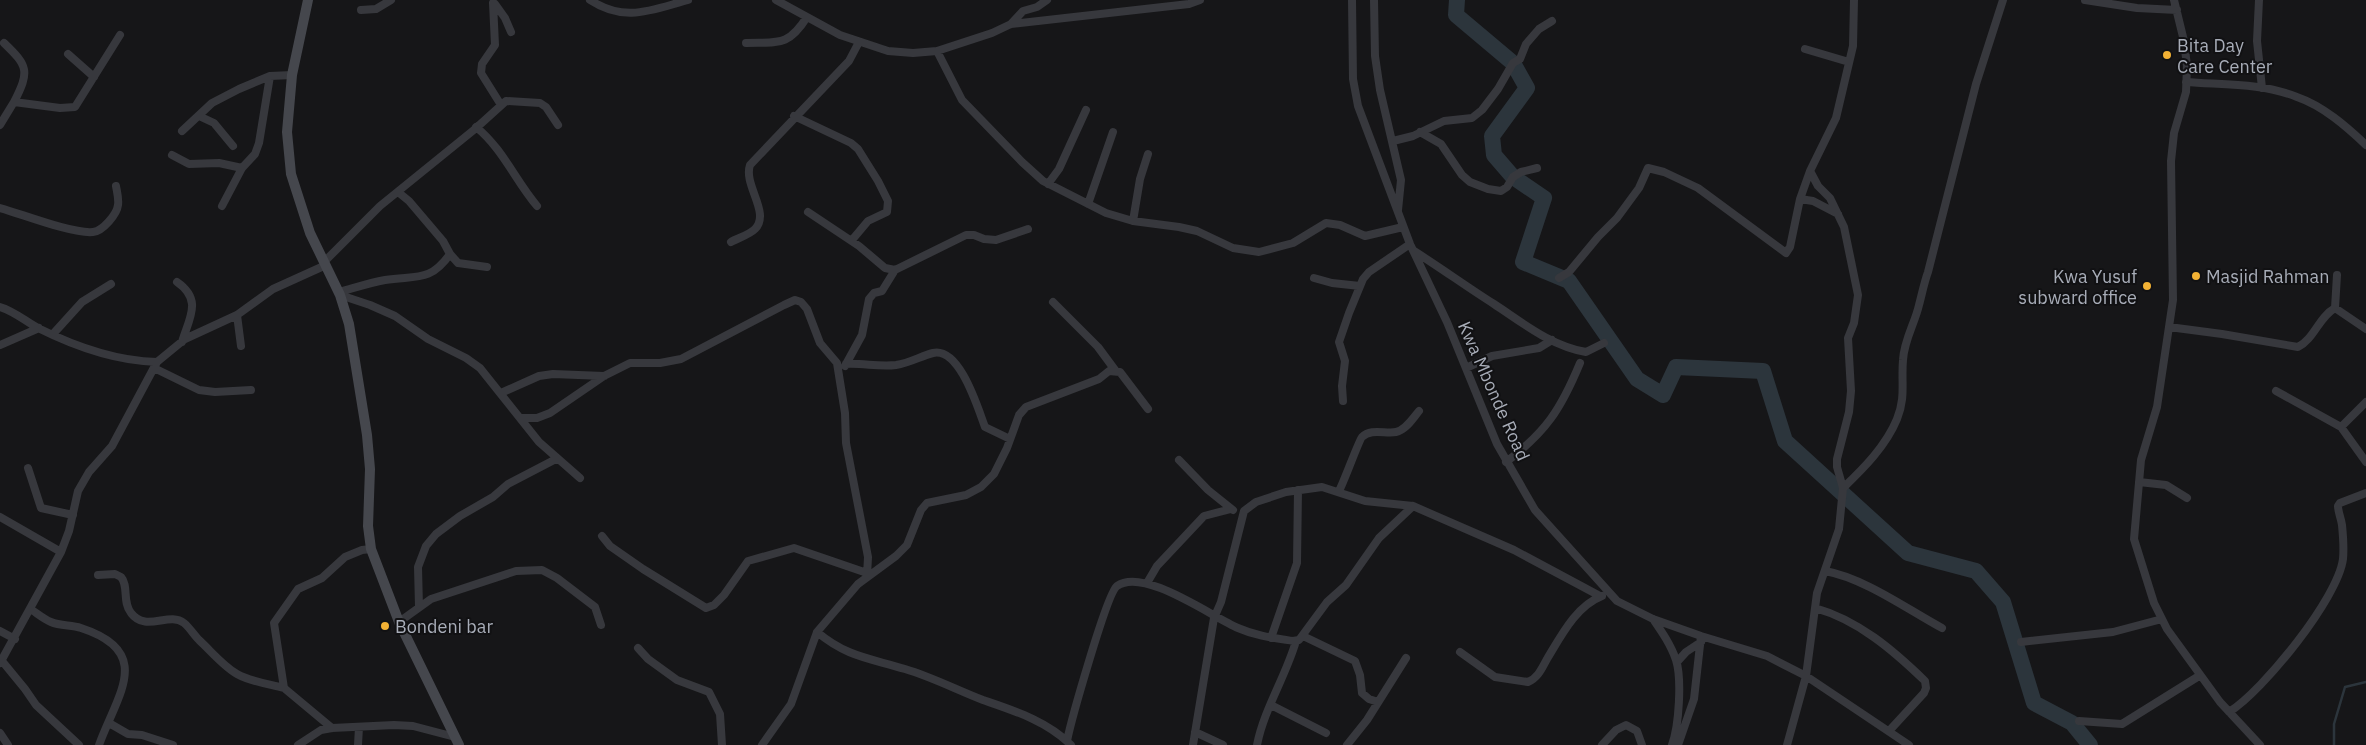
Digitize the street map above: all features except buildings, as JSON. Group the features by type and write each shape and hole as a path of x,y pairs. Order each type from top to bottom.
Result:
{"street":[{"path":"308,0 292,75 287,132 291,174 310,233 340,293 356,353 370,469 368,526 371,550 399,622 441,713 457,741"},
{"path":"361,10 376,9 391,0"},
{"path":"590,0 612,11 626,14 688,0"},
{"path":"776,0 840,35 888,51 937,51 992,33 1011,24 1189,4 1200,0"},
{"path":"785,6 792,0"},
{"path":"1011,24 1023,11 1037,7 1047,0"},
{"name":"Kwa Mbonde Road","path":"1352,0 1353,79 1358,106 1403,227 1448,322 1497,444 1535,510 1594,573 1616,601 1701,639 1767,656 1806,676 1851,708 1909,745"},
{"path":"1374,0 1375,56 1380,90 1401,180 1398,212"},
{"path":"1559,278 1569,272 1598,237 1617,218 1639,188 1648,168 1664,172 1698,188 1786,253 1790,247 1800,199 1810,170 1836,118 1854,34 1854,0"},
{"path":"1843,488 1882,445 1899,412 1905,388 1902,360 1907,340 1928,272 1976,84 2003,0"},
{"path":"2085,0 2137,8 2177,10"},
{"path":"2174,0 2184,41 2186,82 2186,92 2174,133 2171,161 2174,280 2160,392 2145,444 2139,482 2134,539 2154,603 2162,619 2199,676 2260,745"},
{"path":"2259,0 2256,41 2262,88"},
{"path":"493,1 505,18 511,32"},
{"path":"493,1 495,45 482,64 481,73 501,105"},
{"path":"746,43 784,42 798,32 807,17"},
{"path":"1393,141 1444,121 1472,118 1482,110 1498,89 1513,63 1520,59 1526,44 1539,29 1552,21"},
{"path":"14,102 60,108 75,107 120,34"},
{"path":"730,242 755,228 758,222 758,200 748,179 750,165 794,116 849,60 859,42"},
{"path":"0,125 23,85 24,66 21,60 4,43"},
{"path":"1805,49 1849,62"},
{"path":"937,51 962,100 1022,162 1048,184 1106,213 1133,221 1197,231 1233,248 1259,252 1293,243 1326,223 1340,225 1365,236 1403,227"},
{"path":"68,54 94,77"},
{"path":"182,131 212,103 239,89 270,76 292,75"},
{"path":"222,206 242,168 255,154 259,143 270,76"},
{"path":"2186,82 2262,88 2288,94 2312,104 2336,120 2366,145"},
{"path":"79,745 36,705 26,689 1,662 32,610 62,552 78,491 89,472 112,446 155,365 182,342 237,315 273,289 325,264 380,206 476,128 501,105 511,100 522,103 540,103 546,107 558,125"},
{"path":"1048,184 1059,169 1086,110"},
{"path":"199,116 214,123 233,146"},
{"path":"794,116 851,143 878,181 888,201 887,212 868,222 852,240"},
{"path":"476,128 497,146 510,165 514,176 537,206"},
{"path":"1088,204 1113,132"},
{"path":"1420,132 1441,144 1462,175 1470,182 1488,189 1501,191 1508,187 1514,177 1521,172 1537,168"},
{"path":"1133,221 1140,179 1148,154"},
{"path":"172,155 189,164 219,163 242,168"},
{"path":"1787,745 1806,676 1815,608 1839,529 1843,488 1837,467 1837,459 1849,412 1851,391 1848,338 1854,323 1858,295 1844,227 1830,198 1818,186 1810,170"},
{"path":"0,208 59,225 93,232 101,230 117,210 119,203 116,186"},
{"path":"398,192 409,201 443,240 450,254 458,263 487,267"},
{"path":"1800,199 1813,201 1838,214"},
{"path":"808,212 852,240 885,268 895,270"},
{"path":"840,377 862,335 868,299 874,293 882,290 895,270 966,235 996,240 1028,229"},
{"path":"1343,401 1342,386 1346,360 1340,342 1345,321 1360,286 1369,272 1412,248 1511,317 1552,340 1586,352 1604,344"},
{"path":"340,293 374,282 424,277 441,267 450,254"},
{"path":"2335,308 2337,275"},
{"path":"1314,278 1332,283 1360,286"},
{"path":"177,282 184,287 193,300 192,312 182,342"},
{"path":"52,334 82,302 111,284"},
{"path":"340,293 395,316 428,338 466,358 480,368 556,459 580,478"},
{"path":"520,418 538,418 550,413 604,376 630,363 660,363 681,359 721,340 745,324 795,300 801,302 807,310 820,343 837,363 845,413 846,443 868,557 867,574"},
{"path":"1053,302 1098,347 1115,370"},
{"path":"0,307 52,334 94,350 155,365 199,390 215,392 251,390"},
{"path":"2169,327 2222,334 2298,348 2324,316 2335,308"},
{"path":"2335,308 2366,329"},
{"path":"237,315 241,346"},
{"path":"0,345 39,328"},
{"path":"1466,368 1492,356 1539,348 1552,340"},
{"path":"846,364 896,365 918,360 934,353 942,354 957,365 979,406 985,427 1010,439"},
{"path":"1506,462 1530,444 1553,418 1580,364"},
{"path":"762,745 791,704 817,632 846,596 867,574 896,556 906,545 921,510 927,503 966,495 981,488 994,474 1010,439 1018,415 1026,407 1069,392 1099,378 1109,370 1115,370 1120,372 1148,409"},
{"path":"501,393 539,376 553,374 604,376"},
{"path":"2276,391 2341,427 2366,462"},
{"path":"2341,427 2366,402"},
{"path":"1339,491 1349,473 1361,438 1368,433 1397,432 1404,428 1419,411"},
{"path":"419,607 418,567 426,546 436,534 508,484 556,459"},
{"path":"1178,460 1208,490 1231,509 1241,514"},
{"path":"28,468 41,508 73,515"},
{"path":"2139,482 2166,485 2188,498"},
{"path":"1193,745 1214,618 1221,602 1241,514 1256,502 1298,490 1322,487 1365,501 1412,506 1514,550 1600,596"},
{"path":"1271,638 1297,564 1298,490"},
{"path":"2229,712 2253,693 2279,665 2332,588 2343,561 2342,524 2338,506 2340,503 2366,493"},
{"path":"1257,745 1271,705 1299,638 1327,602 1346,585 1379,538 1412,506"},
{"path":"1147,582 1157,566 1204,516 1231,509"},
{"path":"0,517 62,552"},
{"path":"602,536 610,546 643,569 706,608 714,605 724,595 748,561 794,548 867,574"},
{"path":"284,688 274,631 274,623 278,615 298,589 322,578 345,557 362,550 371,550"},
{"path":"399,622 419,607 440,596 516,571 542,570 557,578 595,607 601,625"},
{"path":"1825,571 1837,574 1880,594 1942,628"},
{"path":"98,575 114,574 121,577 124,584 127,606 136,617 148,622 171,620 184,623 197,638 237,674 284,688 332,728"},
{"path":"817,632 848,652 945,682 982,699 1013,710 1056,731 1069,743 1084,679 1115,587 1119,584 1147,582 1200,606 1214,618 1254,634 1271,638 1299,638 1355,661 1360,675 1362,693 1369,699 1378,702"},
{"path":"1460,652 1495,677 1528,682 1537,675 1581,609 1600,596 1609,594"},
{"path":"1815,608 1837,615 1887,646 1925,681 1926,688 1924,693 1889,731"},
{"path":"32,610 52,623 94,633 113,644 125,661 126,670 109,723 99,745"},
{"path":"1654,619 1677,662 1678,715 1672,745"},
{"path":"2021,642 2113,632 2162,619"},
{"path":"0,631 15,639"},
{"path":"1677,662 1701,639"},
{"path":"1678,745 1694,699 1701,639"},
{"path":"638,648 648,659 677,680 709,692 720,714 722,745"},
{"path":"1347,745 1378,702 1406,658"},
{"path":"2079,721 2114,725 2122,724 2199,676"},
{"path":"1271,705 1326,733"},
{"path":"109,723 128,734 142,734 174,745"},
{"path":"298,745 321,730 394,724 413,726 457,741"},
{"path":"1602,745 1616,730 1626,725 1637,731 1642,745"},
{"path":"358,745 359,727"},
{"path":"1195,732 1223,745"},
{"path":"0,733 8,745"}],"waterway":[{"path":"1457,0 1456,15 1513,63 1527,88 1492,136 1494,155 1513,177 1544,198 1523,262 1569,281 1637,379 1663,395 1676,367 1763,371 1785,441 1908,553 1976,571 2003,602 2034,703 2072,723 2090,745"},
{"path":"2334,745 2334,724 2345,687 2366,682"}],"place":[{"name":"Bita Day Care Center","path":"2167,55"},
{"name":"Masjid Rahman","path":"2196,276"},
{"name":"Kwa Yusuf subward office","path":"2147,286"},
{"name":"Bondeni bar","path":"385,626"}]}
